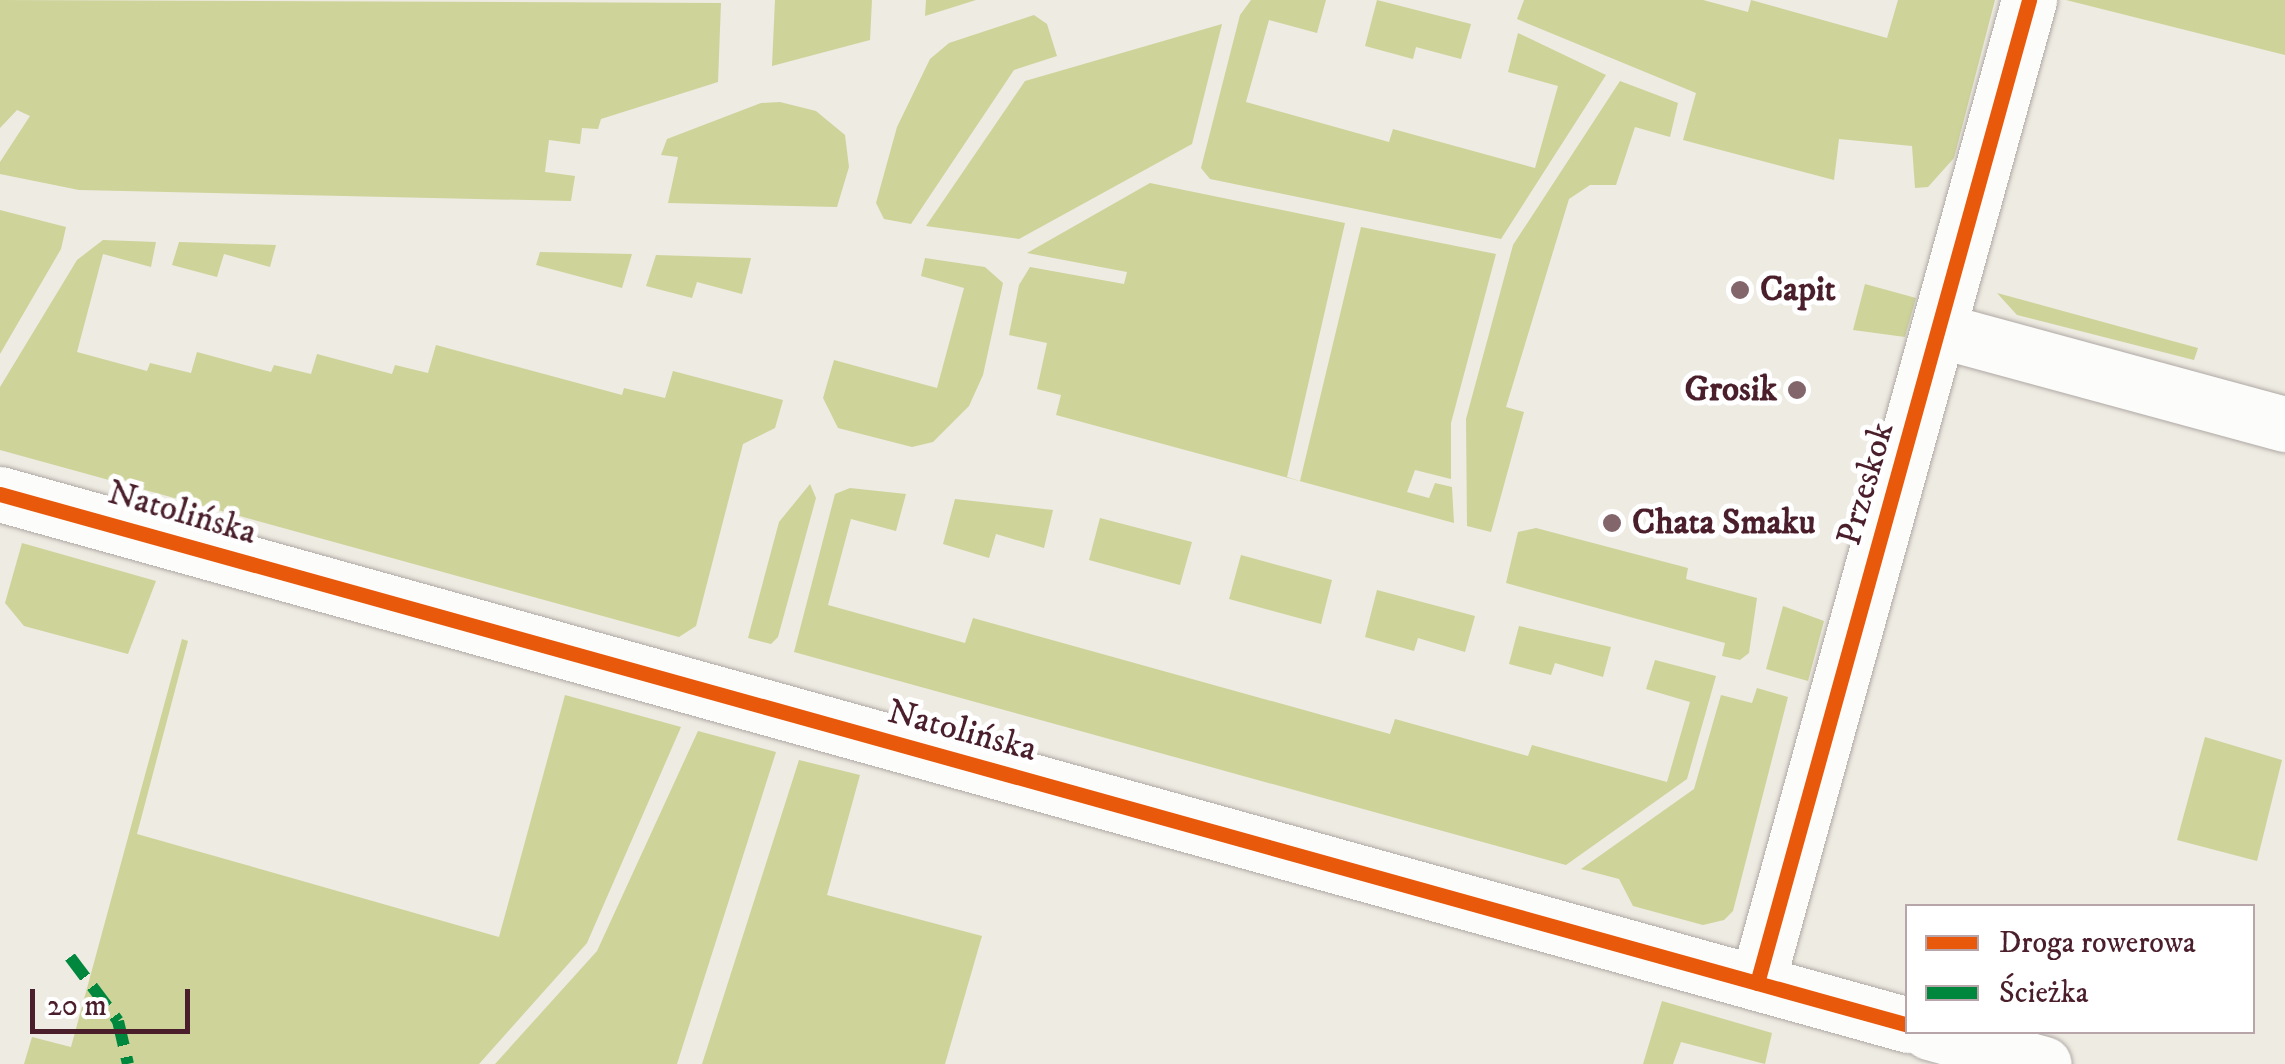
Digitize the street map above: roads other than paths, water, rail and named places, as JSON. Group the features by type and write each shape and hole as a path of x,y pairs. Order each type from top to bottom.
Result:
{"street":[{"name":"Przeskok","path":"1757,982 1942,331 2029,0"},
{"path":"1942,331 2285,424"},
{"name":"Natolińska","path":"0,494 1905,1024"},
{"path":"1937,1034 2044,1064"}],"place":[{"name":"Capit","path":"1740,290"},
{"name":"Grosik","path":"1797,390"},
{"name":"Chata Smaku","path":"1612,523"}]}
